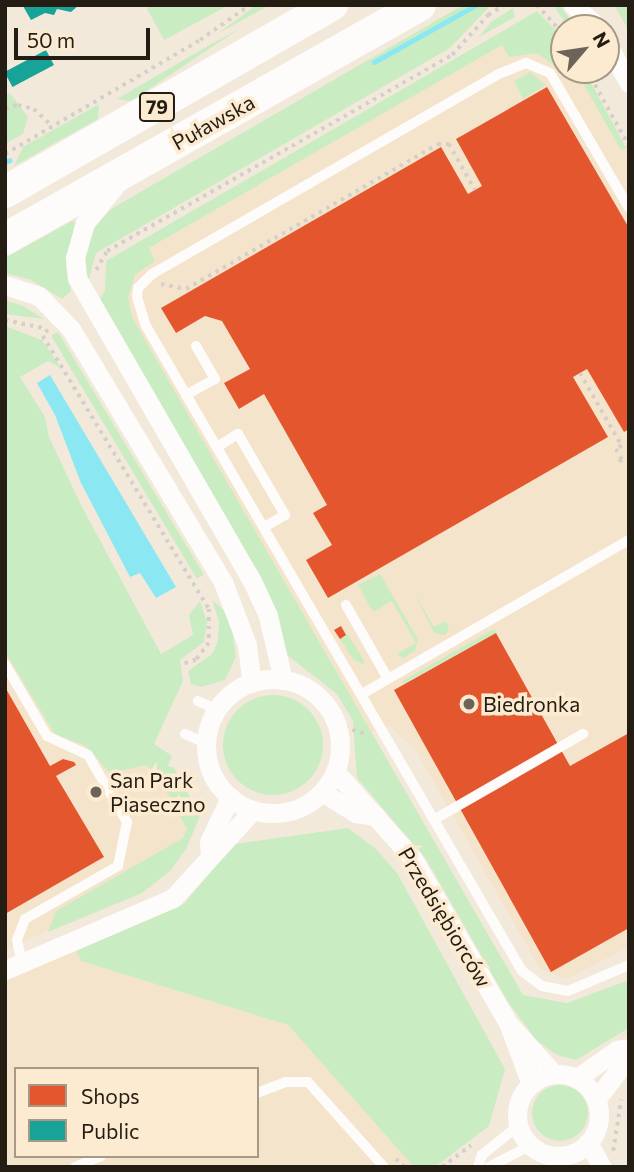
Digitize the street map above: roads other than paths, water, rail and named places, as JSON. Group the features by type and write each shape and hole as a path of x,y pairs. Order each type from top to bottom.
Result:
{"main road":[{"name":"Puławska","path":"5,192 332,5"},
{"name":"Puławska","path":"5,239 420,5"}],"street":[{"path":"620,67 629,83"},
{"path":"131,168 85,223 76,249 77,278 252,581 268,616 283,680"},
{"path":"5,285 39,296 71,329 223,582 247,645 252,683"},
{"path":"283,680 311,691 337,725 340,753 335,771 322,792 290,810 253,810 230,797 210,769 207,744 217,710 239,689 252,683 283,680"},
{"name":"Przedsiębiorców","path":"335,771 413,859 508,1023 554,1074"},
{"path":"322,792 356,813 376,816"},
{"path":"210,855 209,842 230,797"},
{"path":"13,967 162,905 197,875 210,855 253,810"},
{"name":"Przedsiębiorców","path":"508,1023 511,1041 531,1084"},
{"path":"577,1078 617,1050 629,1048"},
{"path":"596,1100 629,1056"},
{"path":"554,1074 577,1078 596,1100 598,1119 588,1142 573,1161 548,1154 531,1145 519,1125 520,1100 531,1084 554,1074"},
{"path":"588,1142 607,1164"}],"lane":[{"path":"629,208 550,73 526,63 497,75 144,280 137,296 146,326 529,979 542,986 568,990 629,965"},
{"path":"186,395 215,379 196,346"},
{"path":"217,447 238,434 285,514 264,527"},
{"path":"362,694 629,540"},
{"path":"346,605 388,679"},
{"path":"5,664 47,736 88,755 127,822 118,866 25,919 17,940 13,967"},
{"path":"198,701 217,710"},
{"path":"185,734 207,744"},
{"path":"435,819 583,734"},
{"path":"259,1092 285,1082 308,1082 384,1167"},
{"path":"478,1167 482,1155 519,1125"},
{"path":"489,1167 531,1145"},
{"path":"75,1167 96,1158"}],"water":[{"path":"50,375 176,587 156,598 140,573 130,577 81,483 55,415 37,383"}],"waterway":[{"path":"374,62 476,5"},
{"path":"5,162 10,160"}],"place":[{"name":"Biedronka","path":"469,704"},
{"name":"San Park Piaseczno","path":"96,792"}]}
